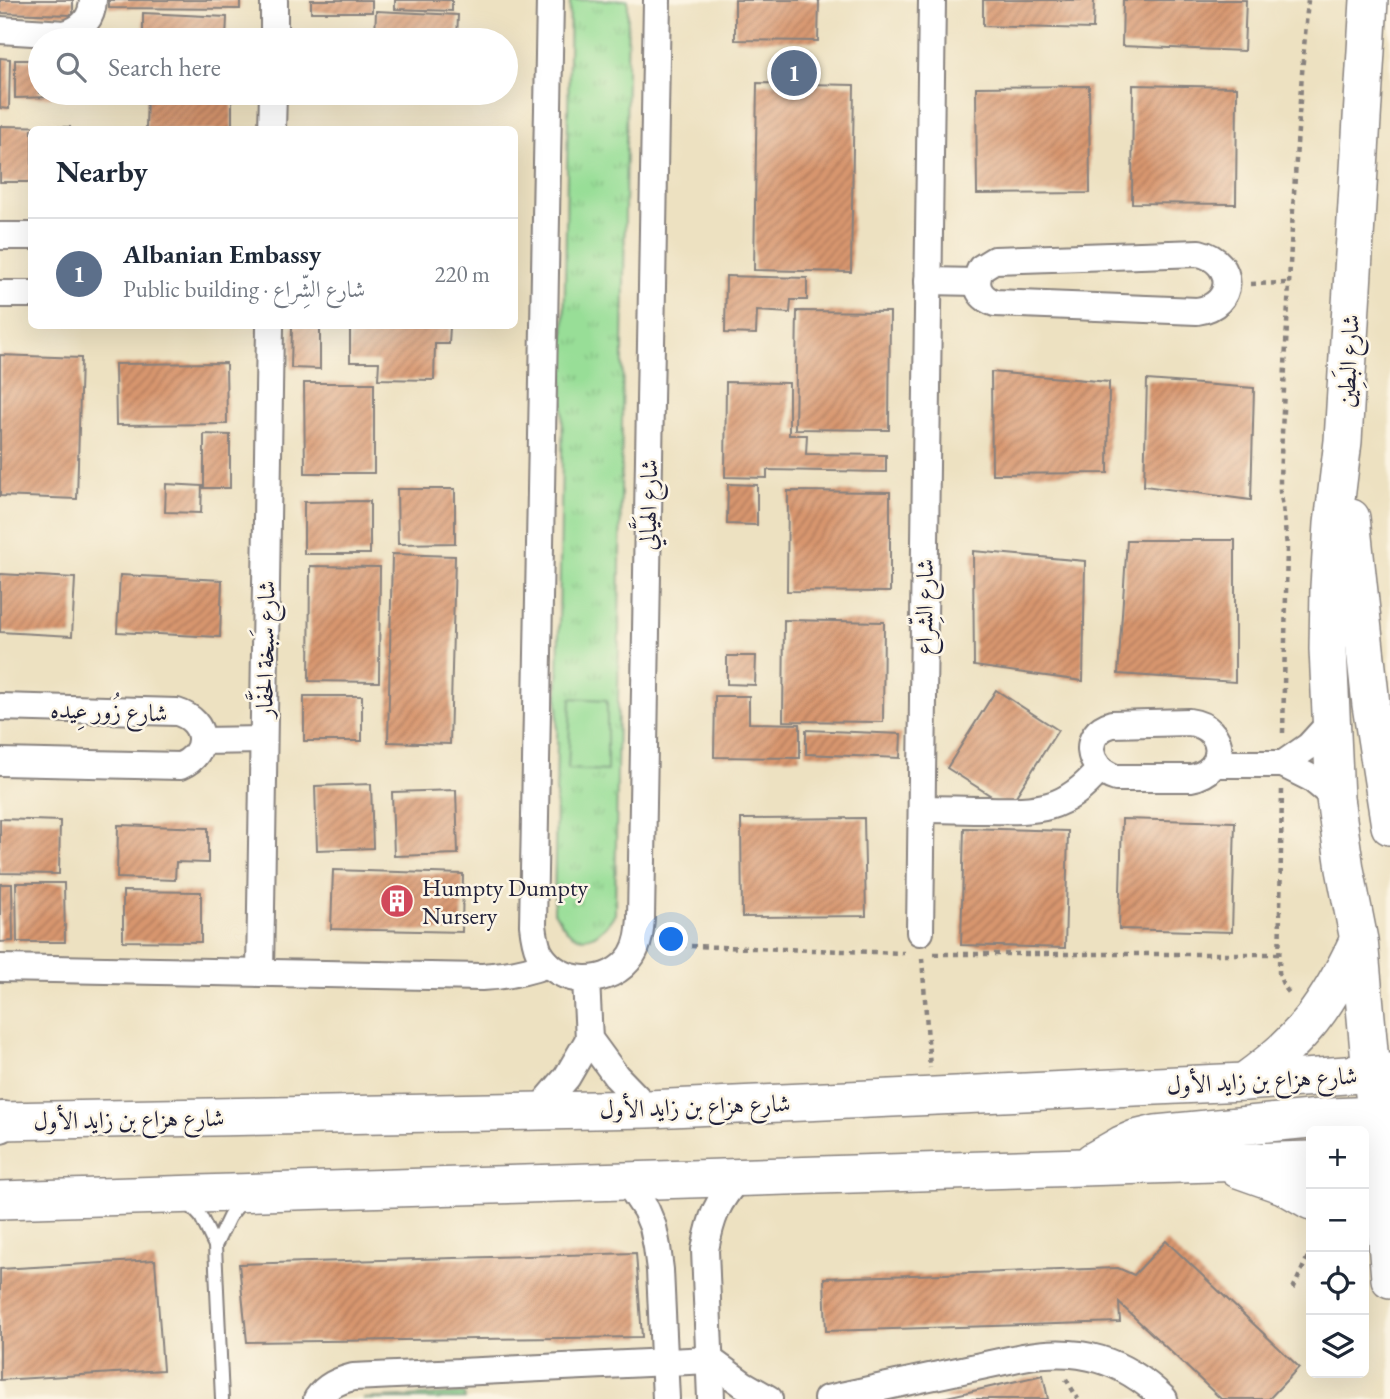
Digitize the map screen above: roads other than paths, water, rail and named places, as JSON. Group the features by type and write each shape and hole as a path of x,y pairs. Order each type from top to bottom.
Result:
{"main road":[{"name":"شارع البَطِين","path":"1369,0 1343,441 1329,587 1328,649 1335,798 1384,1093 1381,1156 1390,1279"},
{"path":"1343,441 1371,705 1390,826"},
{"path":"1244,1082 1280,1054 1314,1019 1338,983 1359,940"},
{"name":"شارع هزاع بن زايد الأول","path":"1,1122 648,1109 1244,1082 1384,1093"},
{"path":"1083,1166 1121,1145 1156,1134 1331,1117 1384,1093"},
{"path":"0,1200 1306,1160"},
{"path":"1206,1162 1258,1175 1306,1198"},
{"path":"1369,1252 1390,1279"}],"street":[{"path":"79,28 89,17 93,0"},
{"path":"274,0 274,28"},
{"path":"538,1111 567,1077 589,1039 586,980 572,978 548,964 534,939 533,925 550,0"},
{"name":"شارع الهَيَّالي","path":"586,980 612,974 631,956 637,944 641,918 657,0"},
{"name":"شارع الشِّراع","path":"921,943 932,0"},
{"path":"0,30 28,32"},
{"path":"272,126 273,105"},
{"path":"0,236 28,236"},
{"path":"1199,253 1216,260 1223,267 1227,284 1221,301 1205,310 1197,311 995,303 982,296 977,282 981,268 994,260 1199,253"},
{"path":"928,281 977,282"},
{"path":"0,294 28,294"},
{"name":"شارع سَبخة الحَفَّار","path":"260,973 270,329"},
{"name":"شارع زُور عِيده","path":"0,707 177,712 187,715 195,722 201,741"},
{"path":"1283,764 1309,746 1331,722"},
{"path":"1112,724 1199,724 1208,728 1218,744 1219,754 1215,764 1201,776 1191,778 1116,778 1099,770 1091,747 1098,732 1112,724"},
{"path":"0,762 180,766 195,757 200,750 201,741 263,740"},
{"path":"1215,764 1283,764 1311,778 1335,798"},
{"path":"922,809 1025,811 1042,808 1074,795 1099,770"},
{"path":"0,968 501,976 548,964"},
{"path":"589,1039 616,1076 648,1109"},
{"path":"711,1399 705,1250 715,1210 725,1192 739,1177"},
{"path":"626,1180 646,1210 657,1247 666,1399"},
{"path":"828,1399 1031,1355 1055,1353 1075,1354 1114,1364 1132,1373 1164,1399"},
{"path":"317,1399 330,1386 353,1377 710,1360 769,1399"}],"lane":[{"path":"215,1246 229,1217 249,1192"},
{"path":"179,1194 201,1217 215,1246 222,1399"}],"place":[{"name":"Albanian Embassy","path":"794,73"},
{"name":"Humpty Dumpty Nursery","path":"397,901"}]}
